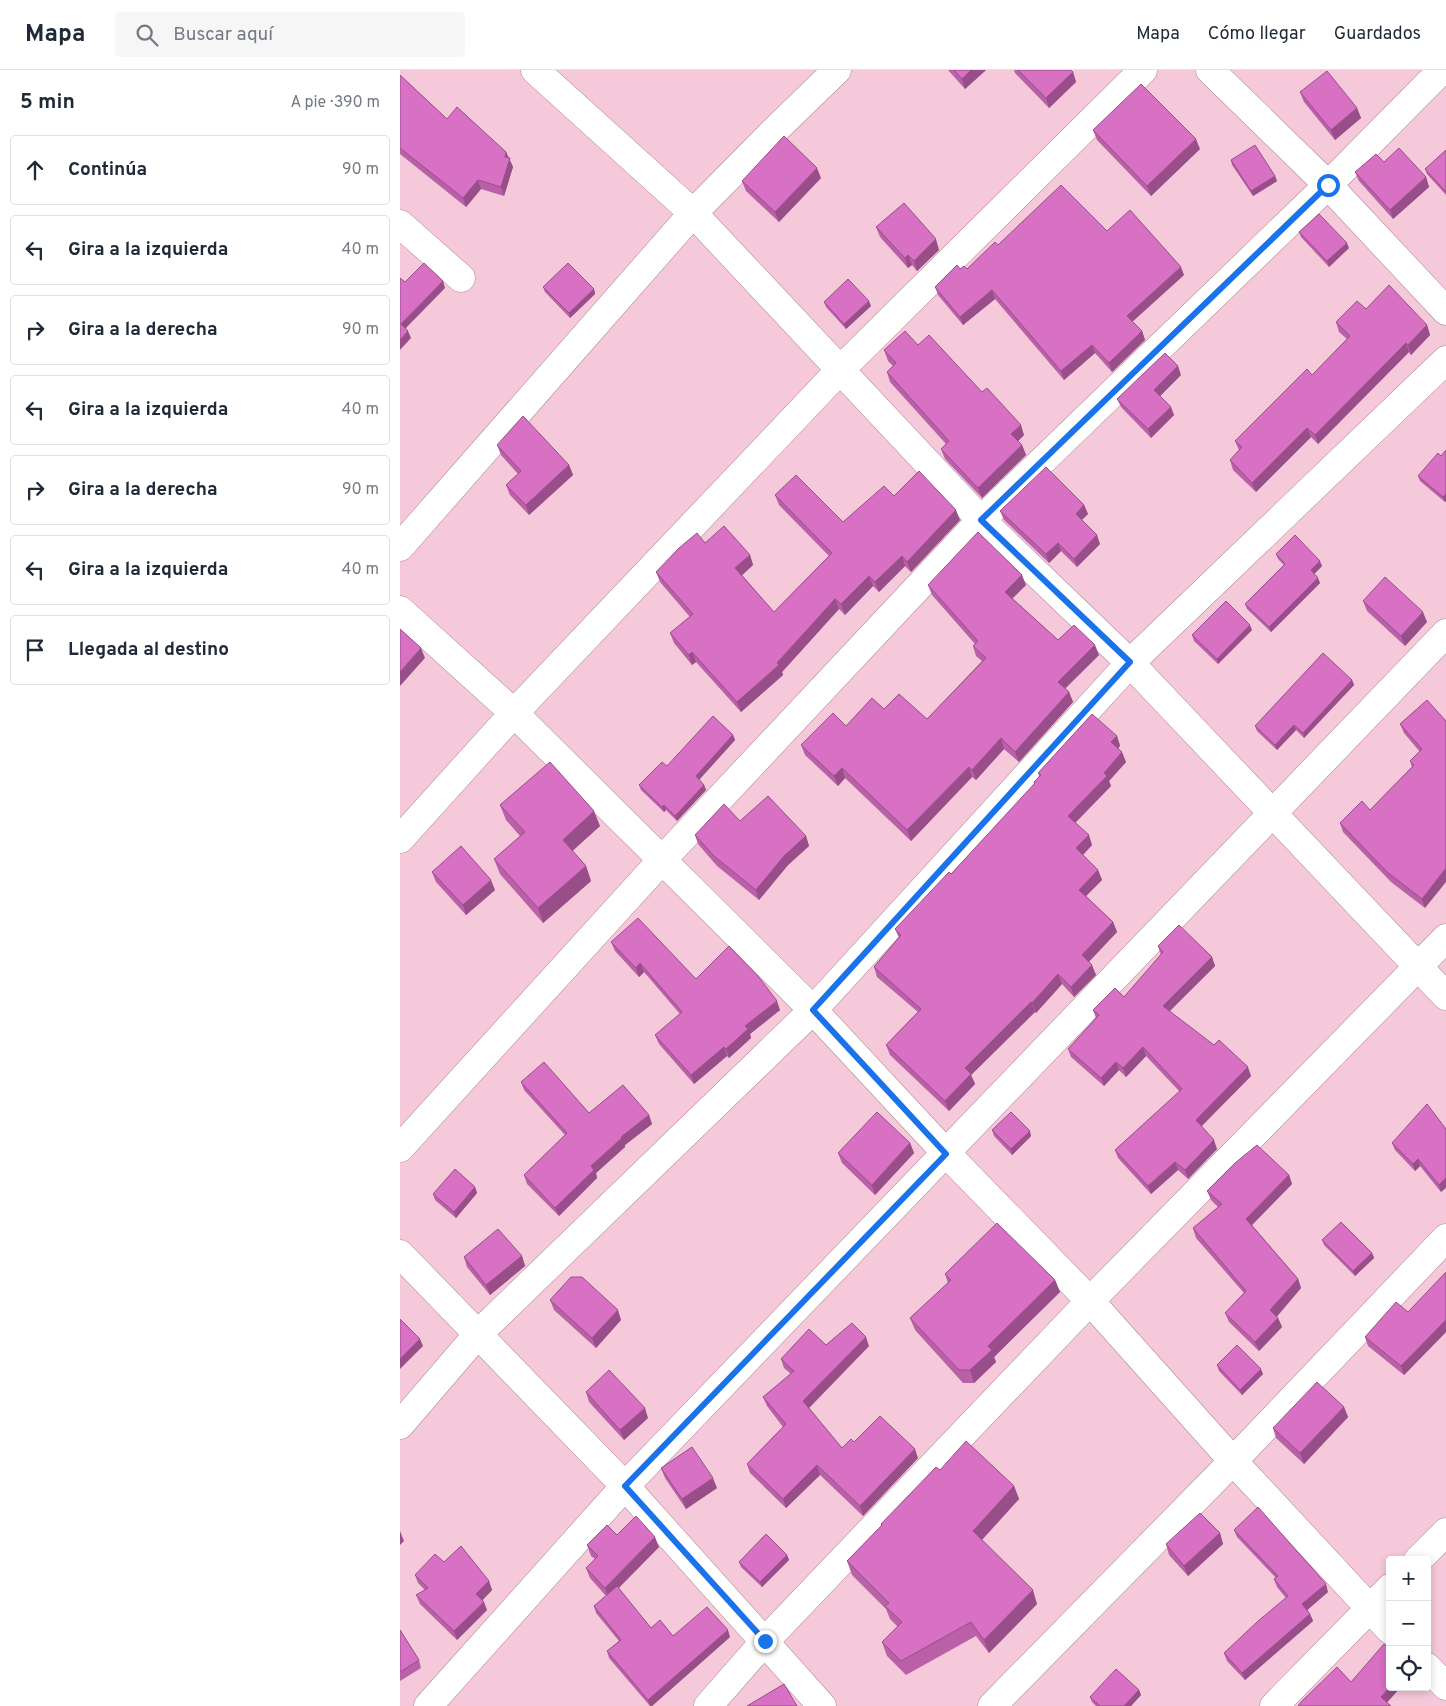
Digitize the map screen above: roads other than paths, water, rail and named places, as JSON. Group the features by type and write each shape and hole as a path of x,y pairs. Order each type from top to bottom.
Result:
{"street":[{"path":"535,70 693,213 981,520 1130,662 1446,996"},
{"path":"400,547 693,213 837,70"},
{"path":"400,838 514,713 840,370 1143,70"},
{"path":"1210,70 1328,185 1446,311"},
{"path":"400,1148 661,860 981,520 1328,185 1442,70"},
{"path":"400,224 461,278"},
{"path":"400,1425 478,1334 813,1010 1130,662 1446,360"},
{"path":"400,610 514,713 813,1010 946,1154 1090,1301 1233,1461 1386,1626"},
{"path":"428,1706 625,1486 1446,633"},
{"path":"708,1706 765,1641 1090,1301 1446,938"},
{"path":"992,1706 1233,1461 1446,1238"},
{"path":"400,1254 625,1486 822,1706"},
{"path":"1422,1556 1446,1532"},
{"path":"1274,1706 1386,1592"},
{"path":"1431,1671 1446,1686"}]}
